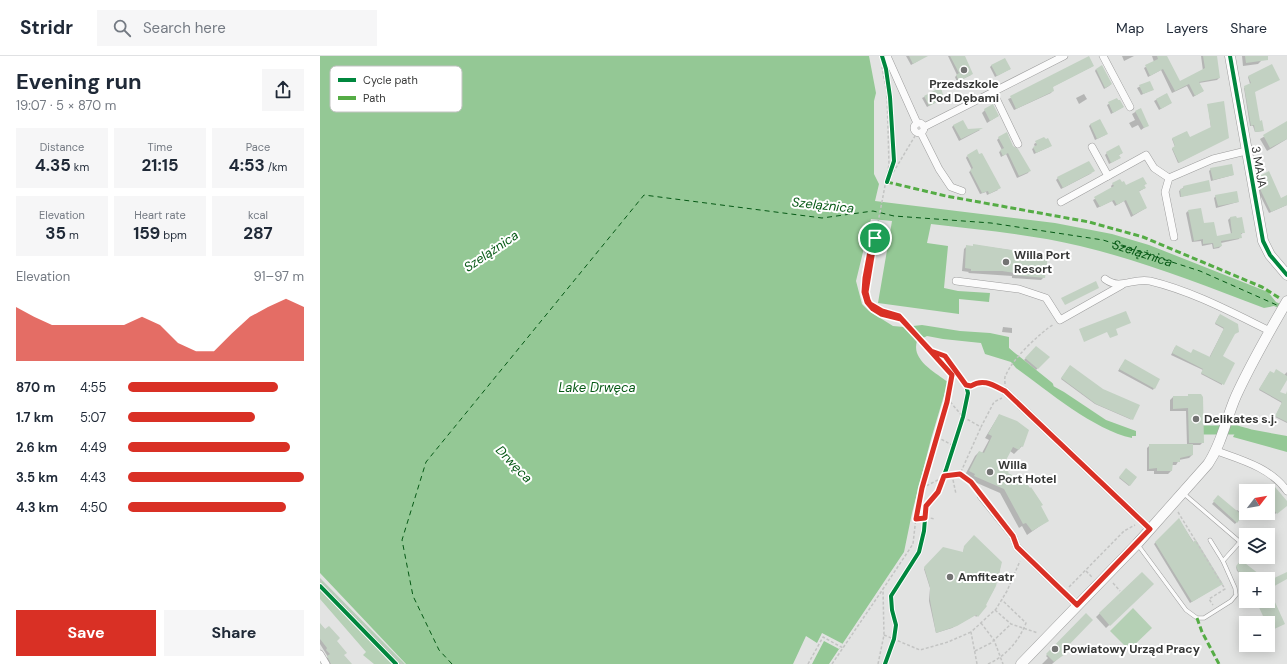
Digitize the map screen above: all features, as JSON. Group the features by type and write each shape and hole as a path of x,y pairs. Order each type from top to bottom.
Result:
{"main road":[{"name":"3 MAJA","path":"1230,56 1263,241 1270,255 1287,275"},
{"path":"1021,664 1137,544 1199,476 1217,451 1235,398 1271,328 1287,301"}],"street":[{"path":"921,131 1064,56"},
{"path":"1103,56 1130,107"},
{"path":"884,60 917,123 920,123 921,131 939,169 951,187 962,191"},
{"path":"993,92 1018,144"},
{"path":"1092,146 1108,176"},
{"path":"1169,178 1213,159 1246,151"},
{"path":"1061,202 1146,155 1154,168 1169,178"},
{"path":"1169,178 1165,192 1174,237"},
{"path":"1106,279 1115,284 1122,285"},
{"path":"956,281 1019,289 1046,298 1060,320 1122,285 1140,280 1158,283 1206,300 1271,328"},
{"path":"1005,394 1150,529"},
{"path":"1217,451 1251,463 1276,477 1287,491"},
{"path":"981,496 1013,536 1017,547 1077,605"},
{"path":"320,654 326,664"}],"lane":[{"path":"1183,493 1239,541"},
{"path":"1137,544 1186,610 1197,618 1204,618 1232,602 1236,595 1223,561 1210,540"},
{"path":"1223,561 1239,543"}],"path":[{"path":"884,60 890,97 894,161 887,182 875,238 866,292 868,300 875,307 899,316 952,375 967,387"},
{"path":"887,182 921,131"},
{"path":"1005,394 1005,376 1012,366 1042,332 1060,320"},
{"path":"931,351 941,354"},
{"path":"958,373 967,387"},
{"path":"832,664 913,544 922,488 937,437 952,375"},
{"path":"967,387 983,382 1005,394"},
{"path":"960,474 994,402 1005,394"},
{"path":"947,398 963,417 981,427"},
{"path":"961,424 965,409"},
{"path":"937,437 954,446"},
{"path":"952,452 956,438"},
{"path":"940,487 946,470"},
{"path":"922,488 944,476 960,474 971,482 981,496"},
{"path":"952,475 956,494"},
{"path":"924,524 926,510"},
{"path":"1177,511 1225,589 1209,599 1213,605"},
{"path":"916,519 935,519"},
{"path":"1064,592 1124,531 1136,524"},
{"path":"884,635 920,650 948,642 971,632 995,610 1007,591 1018,565 1026,555"},
{"path":"1086,571 1092,577"},
{"path":"320,580 402,664"},
{"path":"1112,582 1120,591"},
{"path":"320,586 396,664"},
{"path":"878,664 884,635 883,589"},
{"path":"988,664 1001,657 1014,645 1026,623 1002,600"},
{"path":"995,610 1011,624 1038,633"},
{"path":"981,623 994,640 1003,664"},
{"path":"975,652 994,640 1011,624"},
{"path":"892,645 895,632"},
{"path":"971,632 977,664"},
{"path":"808,664 823,637 843,648"}],"shaded area":[{"path":"320,578 405,664 374,664 363,655 366,652 320,599"},
{"path":"1133,608 1152,628 1129,650 1110,631"}],"water":[{"name":"Lake Drwęca","path":"320,56 869,56 876,93 874,101 874,174 879,184 875,201 1055,223 1112,234 1149,245 1268,292 1276,302 1287,307 1287,312 1274,306 1264,308 1150,266 1080,246 1024,235 931,224 927,243 948,246 944,288 958,291 990,293 989,302 959,299 959,314 878,303 892,221 871,219 856,281 862,304 869,311 893,326 904,327 922,325 960,331 990,333 1009,337 1009,348 1016,355 1013,359 1035,376 1064,392 1106,420 1136,431 1136,436 1132,436 1132,438 1117,434 1072,409 1016,368 1011,362 985,354 981,343 927,336 917,341 917,354 921,360 931,370 948,382 931,439 912,513 904,552 829,664 406,664 320,573"},
{"path":"1238,427 1287,436 1287,452 1233,437"}],"pier":[{"path":"822,633 843,644 839,649 824,641 812,664 793,664 806,636 817,643"}],"building":[{"path":"909,56 928,56 913,64"},
{"name":"Przedszkole Pod Dębami","path":"950,56 965,56 973,74 959,81 956,75 959,73"},
{"path":"1089,56 1094,66 1053,87 1054,91 1016,109 1010,96"},
{"path":"1157,56 1167,56 1180,81 1205,68 1203,56 1217,56 1220,78 1199,82 1204,91 1195,96 1189,84 1175,91 1163,69 1150,76 1145,65 1158,59"},
{"path":"1245,56 1268,56 1268,60 1246,63"},
{"path":"1005,58 1011,69 997,76 991,65"},
{"path":"1272,64 1280,80 1255,92 1260,121 1262,120 1264,131 1255,132 1254,125 1251,126 1244,86 1251,83 1248,76"},
{"path":"1102,65 1112,84 1105,88 1096,69"},
{"path":"1150,81 1154,90 1143,94 1139,85"},
{"path":"941,87 944,99 929,106 924,96"},
{"path":"1167,93 1172,103 1161,109 1156,99"},
{"path":"1117,98 1124,107 1113,113 1108,102"},
{"path":"1224,101 1229,138 1179,163 1172,148 1175,146 1172,138 1187,131 1190,137 1211,127 1207,104"},
{"path":"993,104 999,116 990,121 984,109"},
{"path":"1141,108 1149,126 1144,128 1135,111"},
{"path":"1100,119 1108,134 1097,139 1090,124"},
{"path":"963,120 968,129 983,128 961,139 953,125"},
{"path":"1287,121 1287,139 1270,148 1263,135"},
{"path":"1007,132 1013,146 1018,149 1031,171 1019,176 1008,153 1003,156 1000,150 1004,148 998,137"},
{"path":"1044,137 1046,139 1048,138 1052,146 1036,153 1033,147 1037,145 1035,141"},
{"path":"1119,145 1123,153 1119,155 1121,158 1111,163 1106,152"},
{"path":"977,149 979,154 982,153 1001,188 989,194 988,191 982,193 970,170 973,168 967,155"},
{"path":"1089,161 1095,171 1063,188 1057,177"},
{"path":"1232,164 1234,175 1213,180 1210,168"},
{"path":"1269,171 1281,198 1287,195 1287,205 1271,212 1261,191 1258,177"},
{"path":"1143,177 1147,184 1144,185 1146,188 1139,191 1147,208 1133,215 1126,200 1117,205 1114,200 1100,207 1094,197 1114,186 1112,183 1120,179 1122,182 1124,181 1126,185"},
{"path":"1209,180 1211,191 1181,197 1180,189 1184,188 1183,186"},
{"path":"1237,191 1239,202 1218,206 1215,195"},
{"path":"1201,208 1204,223 1214,222 1217,236 1232,233 1230,217 1242,217 1245,233 1241,233 1242,238 1221,241 1222,246 1214,248 1213,243 1203,244 1203,239 1194,241 1188,210"},
{"name":"Willa Port Resort","path":"973,244 1018,251 1018,249 1048,255 1045,278 1014,275 1015,273 1002,271 971,271 971,269 965,268 966,245 973,246"},
{"path":"1096,281 1099,288 1065,305 1061,298"},
{"path":"1126,311 1131,323 1116,329 1118,335 1110,338 1107,332 1084,342 1079,329"},
{"path":"1220,314 1238,324 1239,332 1235,334 1223,356 1235,363 1224,385 1201,373 1203,369 1172,353 1176,345 1191,353 1193,349 1210,357 1224,328 1215,323"},
{"path":"1036,346 1050,357 1038,369 1025,358"},
{"path":"1125,359 1160,379 1155,389 1119,369"},
{"path":"1070,365 1103,389 1140,405 1133,420 1096,404 1061,378"},
{"path":"1276,369 1287,376 1287,380 1280,392 1286,394 1287,391 1287,422 1275,416 1282,402 1259,389 1270,371 1274,373"},
{"name":"Delikates s.j.","path":"1188,394 1201,394 1203,397 1204,443 1189,443 1188,408 1173,409 1173,396 1188,396"},
{"name":"Willa Port Hotel","path":"999,414 1017,421 1029,430 1023,447 1021,446 1019,450 1013,447 1004,464 1008,466 1006,470 1009,472 1008,473 1016,477 1020,484 1026,482 1030,488 1031,487 1043,505 1041,506 1049,521 1032,531 1026,523 1023,524 1004,489 974,476 975,474 969,471 979,451 984,453 992,436 988,434"},
{"path":"1149,444 1193,444 1193,455 1180,458 1180,462 1173,462 1172,471 1157,471 1157,468 1149,469"},
{"path":"1126,468 1137,477 1130,486 1119,477"},
{"path":"1275,487 1287,501 1287,506 1277,514 1275,511"},
{"path":"1218,495 1239,513 1240,520 1237,523 1213,501"},
{"path":"1179,518 1193,542 1196,540 1223,584 1192,602 1155,542"},
{"path":"974,535 1002,562 996,586 986,605 987,606 978,617 976,615 957,626 936,633 930,600 930,587 924,567 943,547 963,552 964,546"},
{"path":"1239,562 1239,564 1246,564 1256,572 1239,572 1236,566"},
{"path":"1142,572 1154,584 1110,626 1099,613"},
{"path":"1287,572 1287,579 1275,586 1275,578"},
{"path":"1275,602 1285,624 1275,629 1275,616 1263,616 1259,608 1275,608"},
{"path":"1086,613 1093,620 1062,652 1065,654 1054,662 1046,654"},
{"path":"320,623 325,629 329,626 340,638 337,641 347,653 344,655 352,664 331,664 327,656 330,654 320,639"}],"waterway":[{"path":"1004,350 1049,386"},
{"path":"1204,430 1237,430 1248,433"}],"ferry route":[{"path":"452,664 439,650 413,596 402,540 426,462 644,195 822,218 873,211 894,216 991,223 1103,240 1200,271 1279,306"}],"marked path":[{"path":"887,182 946,196 1089,222 1143,237 1262,287 1281,299"},
{"path":"1197,618 1202,632 1219,664"}],"cycle path":[{"path":"882,56 886,69 890,97 894,161 887,182"},
{"path":"1230,56 1263,241 1270,255 1287,275"},
{"path":"875,238 869,254 865,274 864,285 867,303 872,309 879,313 901,319"},
{"path":"885,664 894,639 896,625 892,610 891,596 919,552 924,531 926,506 938,492 963,417 968,393 966,385 945,356 931,351"},
{"path":"1005,391 1150,529"},
{"path":"320,586 396,664"}],"place":[{"name":"Przedszkole Pod Dębami","path":"964,70"},
{"name":"Willa Port Resort","path":"1006,262"},
{"name":"Delikates s.j.","path":"1196,419"},
{"name":"Willa Port Hotel","path":"990,472"},
{"name":"Amfiteatr","path":"950,577"},
{"name":"Powiatowy Urząd Pracy","path":"1055,649"}],"route":[{"path":"875,238 866,292 870,304 882,311 899,316 931,351 952,375 947,402 922,488 916,519 925,518 926,506 938,492 944,476 960,474 971,482 1013,536 1017,547 1077,605 1150,529 1005,391 990,383 983,382 976,383 971,386 966,385 945,356 931,351 901,319 881,314 873,309 867,302 864,292 871,246 875,238"}],"water label":[{"name":"Szelążnica","path":"823,205"},
{"name":"Szelążnica","path":"491,251"},
{"name":"Szelążnica","path":"1142,253"},
{"name":"Drwęca","path":"514,464"}]}
